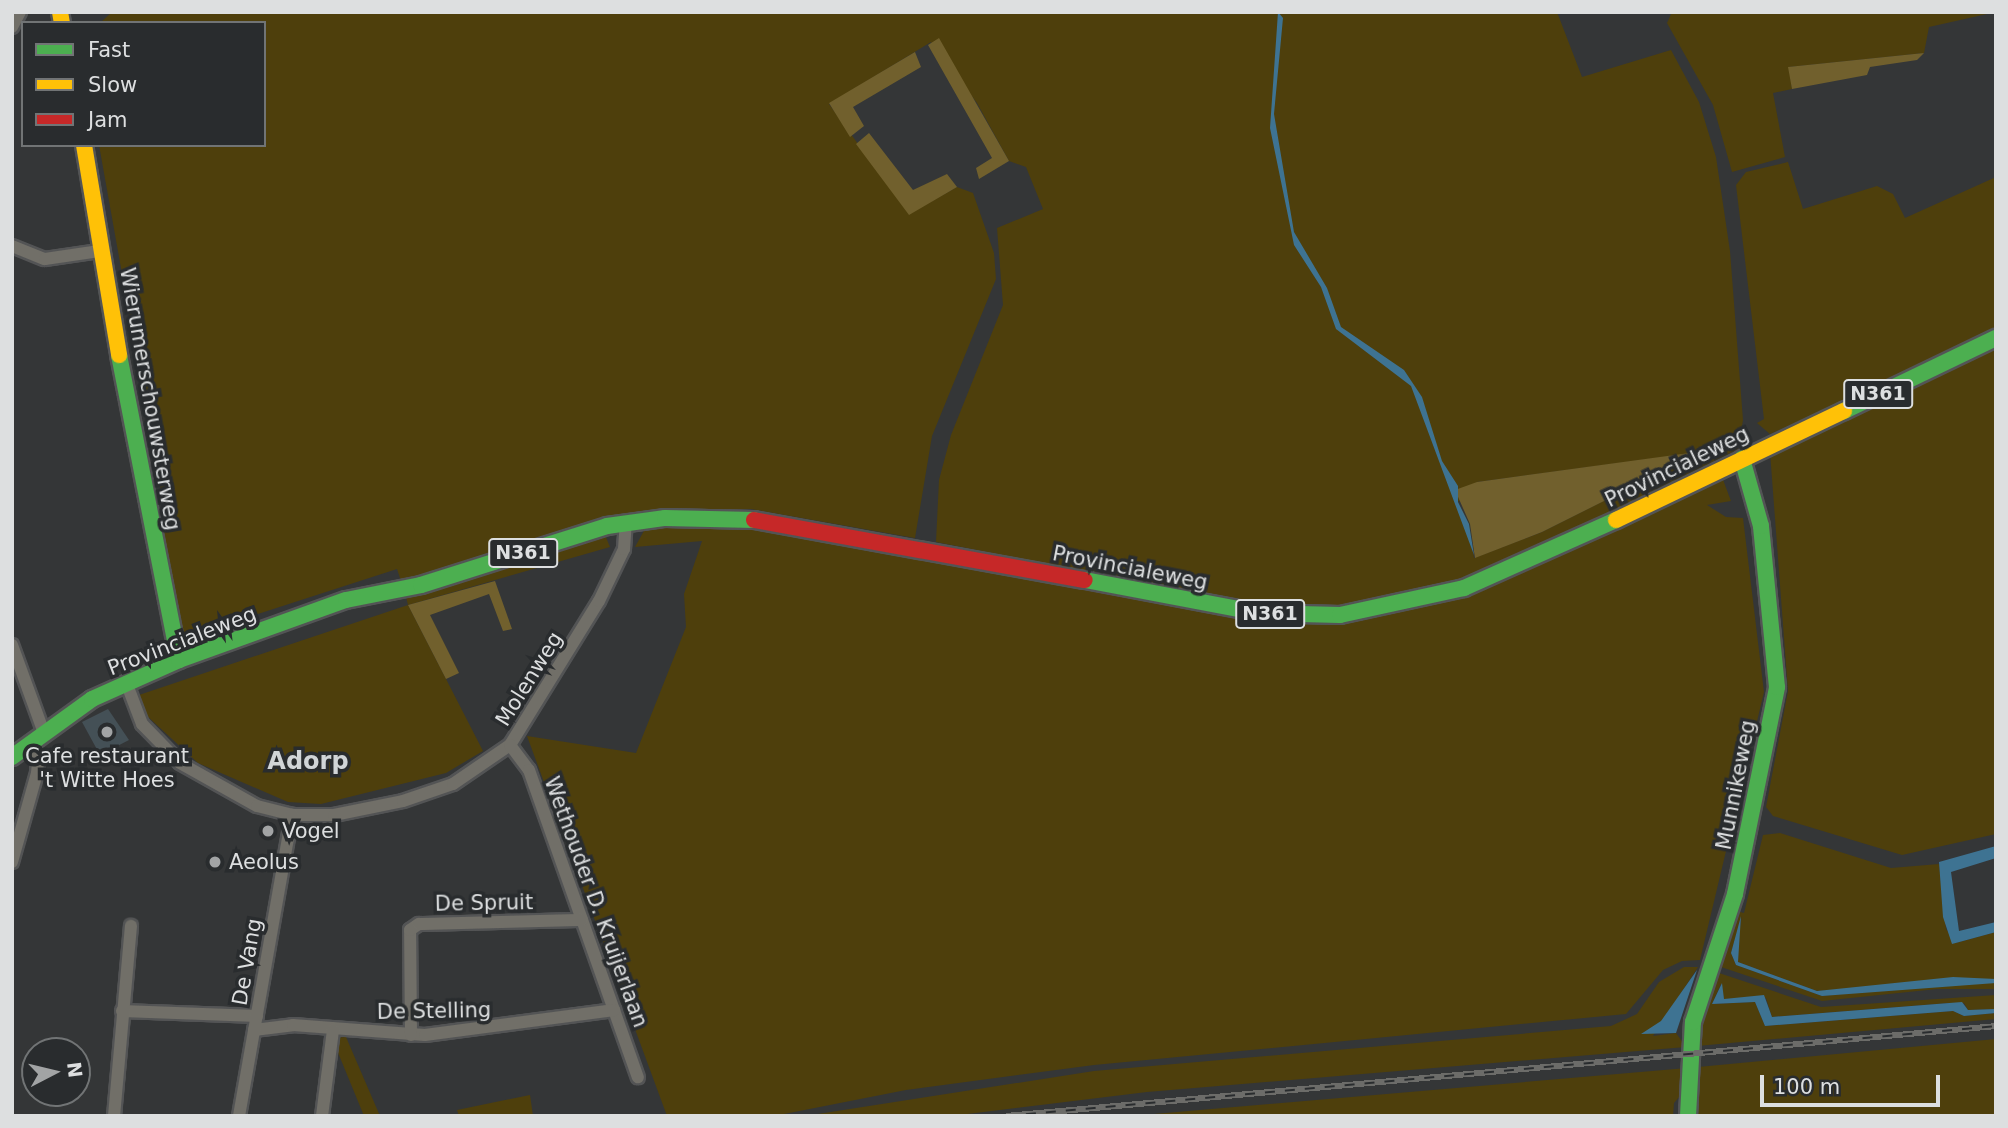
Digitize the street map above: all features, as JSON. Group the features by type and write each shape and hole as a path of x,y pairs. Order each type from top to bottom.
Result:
{"main road":[{"name":"Wierumerschouwsterweg","path":"84,147 99,251 178,660"},
{"name":"Provincialeweg","path":"12,757 44,733 126,682 178,660 301,619 373,605 422,586 626,523 705,515 764,519 1259,614 1340,615 1426,598 1495,576 1996,338"},
{"name":"Munnikeweg","path":"1688,1116 1693,1022 1735,894 1777,687 1761,526 1742,459"}],"street":[{"path":"12,27 20,12"},
{"path":"12,246 45,259 99,251"},
{"name":"Molenweg","path":"126,682 142,724 180,763 257,806 292,815 334,815 403,801 453,784 510,745 600,601 624,549 626,523"},
{"path":"12,645 44,733"},
{"path":"12,862 37,773 38,761 28,745"},
{"name":"Wethouder D. Kruijerlaan","path":"510,745 529,770 638,1077"},
{"name":"De Vang","path":"239,1116 292,815"},
{"name":"De Spruit","path":"411,1035 410,930 419,924 582,920"},
{"path":"114,1116 131,926"},
{"name":"De Stelling","path":"254,1030 293,1025 411,1035 497,1029 614,1010"},
{"path":"122,1011 257,1016"},
{"path":"322,1116 333,1030"}],"shaded area":[{"path":"112,12 1557,12 1582,77 1671,50 1699,102 1716,157 1730,251 1743,420 1738,449 1488,573 1398,598 1338,606 1237,601 936,542 939,480 951,435 1003,305 997,228 1043,209 1026,167 1009,161 977,103 931,42 829,104 909,214 957,187 973,193 994,253 996,279 932,436 915,538 751,509 642,511 401,581 397,569 181,639 160,540 166,520 99,147 266,147 266,21 102,21","holes":["1701,452 1542,532 1474,558 1469,524 1458,502 1477,482"]},
{"path":"1672,12 1996,12 1929,27 1924,53 1789,67 1792,89 1773,93 1785,157 1732,172 1713,105 1667,23"},
{"path":"939,38 1009,161 979,179 976,168 992,158 928,45"},
{"path":"915,52 921,67 853,107 864,126 850,137 829,103"},
{"path":"1924,53 1917,60 1870,67 1867,75 1792,89 1788,67"},
{"path":"869,133 913,190 947,174 957,187 909,215 856,144"},
{"path":"1788,162 1803,209 1877,186 1893,194 1905,218 1996,177 1996,333 1770,434 1757,423 1764,419 1736,185 1746,172"},
{"path":"1996,345 1996,834 1902,855 1773,816 1766,807 1788,691 1770,452"},
{"path":"1704,451 1542,532 1475,558 1470,524 1455,490 1477,482"},
{"path":"1722,477 1731,501 1707,505 1726,517 1743,518 1764,692 1700,960 1682,961 1663,970 1626,1014 1094,1065 906,1090 774,1116 667,1116 527,736 636,753 686,627 684,594 702,541 635,547 645,529 685,525 779,531 1179,607 1361,621"},
{"path":"605,535 610,547 408,605 406,597"},
{"path":"495,581 512,629 503,631 489,594 430,615 459,673 446,679 408,605"},
{"path":"408,605 483,751 446,773 321,804 288,802 198,763 146,715 139,695"},
{"path":"1780,833 1891,868 1939,864 1946,929 1956,943 1996,932 1996,979 1817,991 1738,962 1735,954 1742,916 1731,953 1736,965 1822,996 1958,982 1996,983 1996,989 1937,989 1822,1001 1718,966 1736,911 1744,913 1763,835"},
{"path":"1684,967 1698,967 1653,1036 1676,1033 1686,1047 1147,1092 951,1116 805,1116 1094,1071 1611,1026 1637,1014 1659,982"},
{"path":"1716,972 1821,1007 1996,995 1996,1009 1968,1010 1964,1003 1949,1003 1772,1017 1766,998 1724,999 1721,984 1712,1004 1755,1002 1765,1026 1953,1011 1964,1016 1996,1013 1996,1019 1697,1046"},
{"path":"346,1037 380,1116 364,1116 332,1038"},
{"path":"1996,1039 1996,1116 1698,1116 1698,1067"},
{"path":"1687,1068 1686,1089 1674,1103 1673,1116 1131,1116"},
{"path":"530,1095 533,1116 459,1116 457,1110"}],"water":[{"path":"1278,12 1283,18 1274,114 1294,232 1327,288 1341,327 1404,370 1422,397 1442,461 1458,486 1458,502 1469,524 1474,555 1411,386 1336,329 1321,287 1294,245 1270,128"},
{"path":"1996,846 1996,858 1951,872 1959,931 1996,922 1996,932 1952,944 1943,917 1939,862"},
{"path":"1741,916 1738,962 1817,991 1953,977 1996,979 1996,983 1822,996 1736,965 1731,953"},
{"path":"1697,970 1676,1033 1641,1034 1661,1021"},
{"path":"1722,983 1724,999 1764,995 1772,1017 1962,1002 1968,1010 1996,1009 1996,1013 1964,1016 1953,1011 1765,1026 1755,1002 1712,1004"}],"building":[{"name":"Cafe restaurant 't Witte Hoes","path":"108,709 129,740 100,755 82,722"}],"railway":[{"path":"1006,1116 1996,1026"}],"traffic: fast":[{"path":"1844,411 1996,338"},
{"path":"119,355 179,660"},
{"path":"1688,1116 1693,1022 1735,894 1777,687 1761,526 1742,459"},
{"path":"12,757 92,699 179,660 346,600 421,585 607,526 665,518 754,520"},
{"path":"1085,580 1259,613 1340,615 1464,588 1616,520"}],"traffic: slow":[{"path":"60,12 62,21"},
{"path":"84,147 119,355"},
{"path":"1616,520 1844,411"}],"traffic: jam":[{"path":"754,520 1085,580"}],"place":[{"name":"Cafe restaurant 't Witte Hoes","path":"107,732"},
{"name":"Vogel","path":"268,831"},
{"name":"Aeolus","path":"215,862"}],"district":[{"name":"Adorp","path":"308,762"}]}
